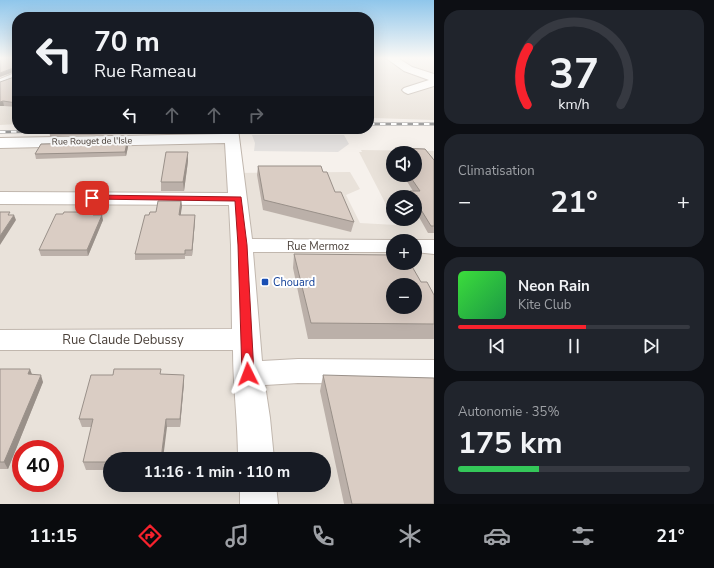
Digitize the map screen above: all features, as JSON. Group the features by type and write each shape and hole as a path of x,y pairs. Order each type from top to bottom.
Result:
{"street":[{"path":"408,90 434,82"},
{"name":"Rue Rouget de l'Isle","path":"0,143 208,134"},
{"path":"231,134 242,245 248,374 254,418 256,452"},
{"path":"0,198 238,199"},
{"name":"Rue Mermoz","path":"242,245 386,246"},
{"path":"422,246 434,247"},
{"name":"Rue Claude Debussy","path":"0,340 246,339"},
{"path":"248,374 298,371 434,372"},
{"path":"258,492 259,504"}],"shaded area":[{"path":"0,82 12,82 12,124 0,125"},
{"path":"374,82 434,82 434,120 374,118"},
{"path":"231,134 235,173 350,172 360,189 346,195 360,223 386,224 386,226 422,226 422,190 386,190 386,204 359,152 362,152 361,150 386,150 386,182 422,182 422,151 434,151 434,504 0,504 0,138"},
{"path":"252,135 344,135 349,144 338,152 254,151 255,143"}],"building":[{"path":"0,82 12,82 12,102 0,102"},
{"path":"127,142 125,152 35,154 41,144"},
{"path":"422,149 425,149 434,160 434,226 431,226 422,211 422,190 419,190 414,182 422,182"},
{"path":"166,152 188,152 183,182 161,182"},
{"path":"258,166 321,166 323,172 327,172 335,192 341,192 354,222 264,200"},
{"path":"158,201 181,201 179,215 195,215 192,250 185,250 185,254 135,254 145,215 149,215 150,212 156,212"},
{"path":"0,212 10,212 8,215 14,215 0,236"},
{"path":"64,212 94,212 93,215 102,215 87,250 39,250 56,214 63,214"},
{"path":"294,254 386,255 386,270 414,270 419,278 386,278 386,314 422,314 422,282 427,282 434,295 434,324 311,323"},
{"path":"0,369 30,369 28,374 41,375 13,440 12,440 4,462 0,462"},
{"path":"114,369 161,369 160,374 184,375 180,419 166,419 162,452 103,452 103,462 83,462 93,419 79,419 91,375 113,375"},
{"path":"323,375 434,378 434,504 352,504"}],"railway":[{"path":"374,124 434,124"},
{"path":"0,132 12,132"}],"place":[{"name":"Chouard","path":"265,282"}],"route":[{"path":"92,198 238,199 242,245 248,374"}]}
